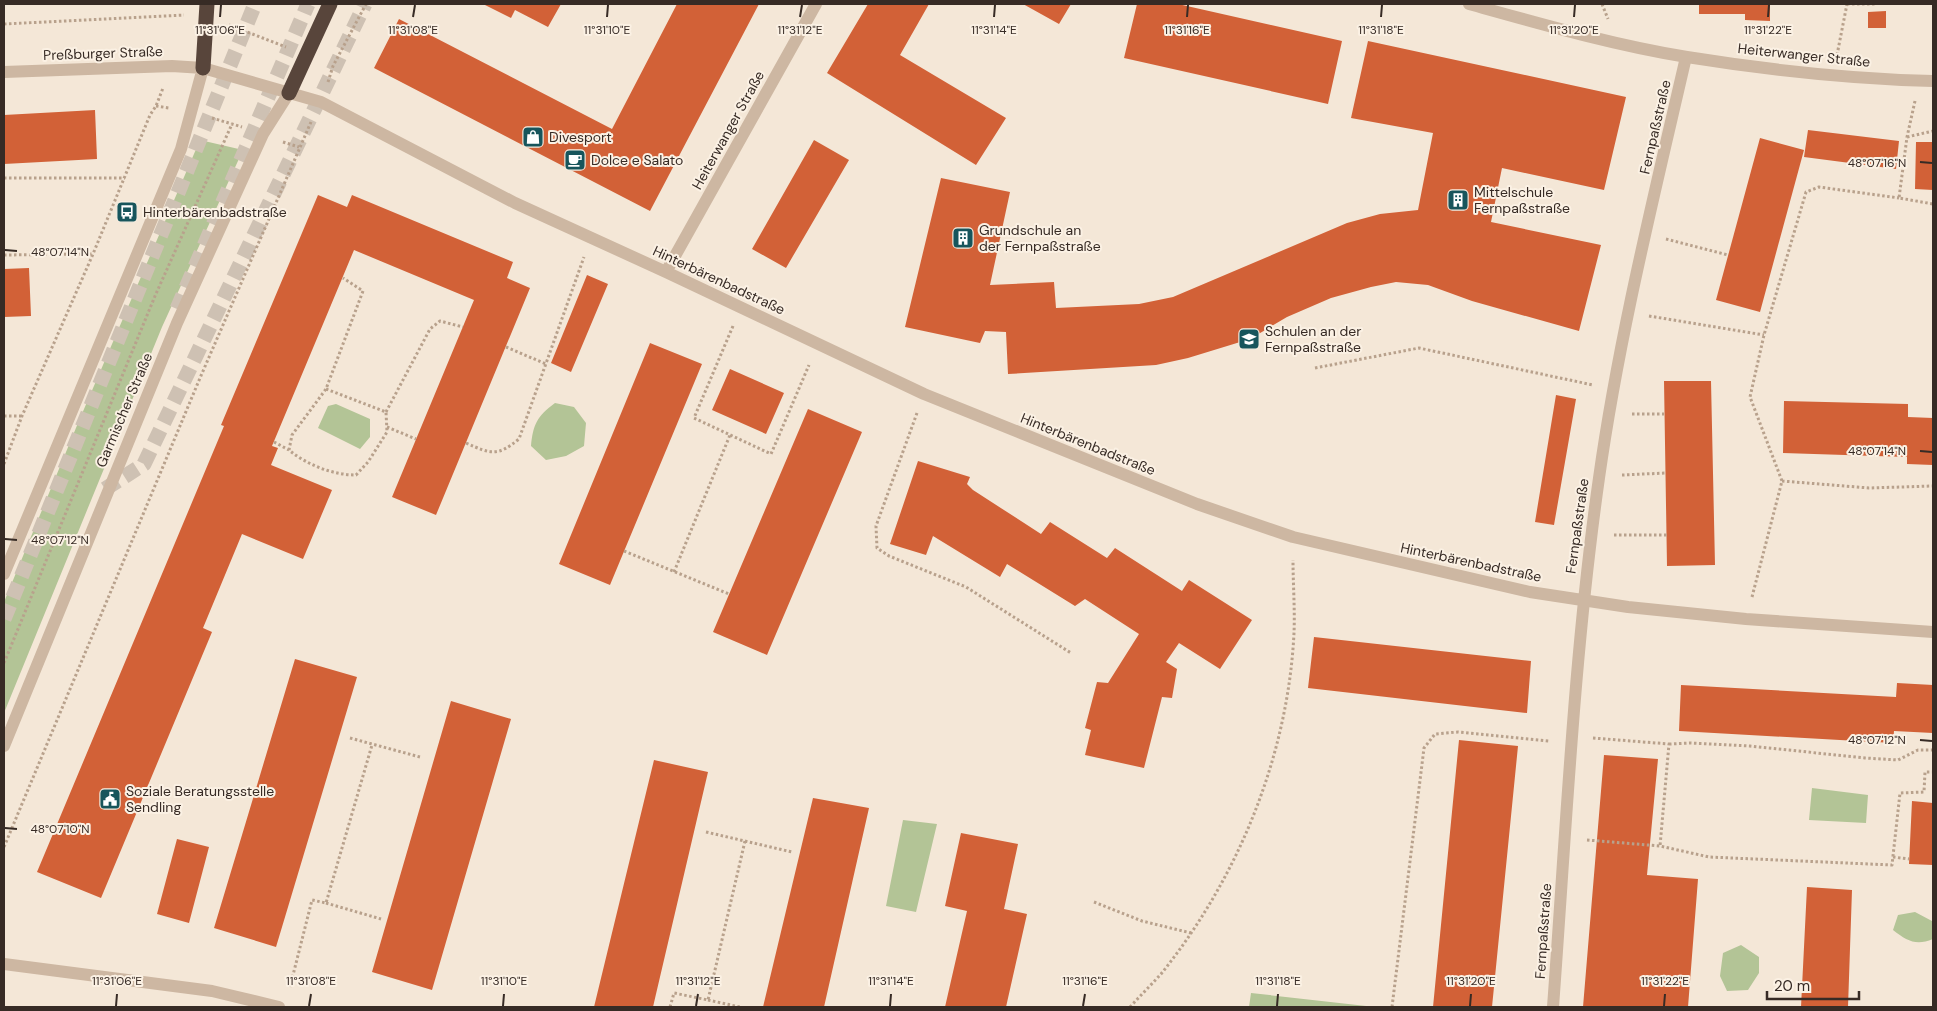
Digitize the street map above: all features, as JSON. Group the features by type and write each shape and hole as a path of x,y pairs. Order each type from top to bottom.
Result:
{"highway":[{"path":"289,93 330,4"},
{"path":"203,68 206,11"}],"street":[{"name":"Heiterwanger Straße","path":"666,272 816,4"},
{"name":"Heiterwanger Straße","path":"1469,4 1573,33 1686,57 1832,76 1933,81"},
{"name":"Fernpaßstraße","path":"1553,1007 1583,600 1599,476 1629,313 1686,57"},
{"name":"Preßburger Straße","path":"4,72 172,66 203,68 289,93"},
{"path":"4,574 181,148 203,68"},
{"name":"Hinterbärenbadstraße","path":"289,93 321,102 515,203 924,394 1196,504 1293,537 1530,592 1628,607 1746,619 1933,632"},
{"name":"Garmischer Straße","path":"4,746 174,330 263,134 289,93"},
{"path":"4,964 212,991 279,1007"}],"path":[{"path":"4,847 299,147 321,102 333,66 366,4"},
{"path":"1832,76 1847,4 1876,4"},
{"path":"4,24 187,15 206,11 229,24 333,66"},
{"path":"4,464 22,416 172,66"},
{"path":"1899,198 1907,137 1919,81"},
{"path":"156,106 192,112 299,147"},
{"name":"Garmischer Straße","path":"4,663 155,296 232,124"},
{"path":"1907,137 1933,131"},
{"path":"4,178 125,178"},
{"path":"1746,619 1782,481 1750,397 1764,335 1806,192 1819,187 1933,204"},
{"path":"1646,234 1728,255"},
{"path":"466,443 486,452 505,450 519,439 591,238"},
{"path":"4,255 93,254"},
{"path":"290,450 292,435 326,389 363,291 343,278"},
{"path":"741,307 694,418 771,454 818,344"},
{"path":"1629,313 1764,335"},
{"path":"274,442 290,450 300,459 342,475 356,475 368,462 387,432 386,412 430,329 440,321 463,327"},
{"path":"506,347 546,364"},
{"path":"1315,368 1420,348 1597,386"},
{"path":"326,389 386,412"},
{"path":"924,394 876,526 877,548 889,556 966,587 1071,653"},
{"path":"1609,414 1664,414"},
{"path":"4,416 22,416"},
{"path":"387,427 416,439"},
{"path":"674,572 730,434"},
{"path":"1599,476 1666,473"},
{"path":"1782,481 1869,488 1933,486"},
{"path":"1591,535 1667,534"},
{"path":"1130,1007 1160,974 1191,933 1233,863 1267,782 1286,705 1294,633 1293,537"},
{"path":"624,551 729,594"},
{"path":"1392,1007 1424,748 1435,734 1458,732 1572,740 1750,746 1898,760 1918,750 1933,750"},
{"path":"350,738 420,757"},
{"path":"1660,846 1669,744"},
{"path":"326,903 372,745"},
{"path":"1565,838 1660,846 1709,857 1892,865 1900,792 1924,792 1926,772 1933,772"},
{"path":"706,832 792,852"},
{"path":"708,1000 745,841"},
{"path":"1893,857 1909,858"},
{"path":"290,989 312,900 381,919"},
{"path":"1094,902 1142,922 1191,933"},
{"path":"670,1007 674,993 740,1007"}],"green space":[{"path":"200,140 243,150 162,327 4,713 4,602 78,423"},
{"path":"555,403 574,407 586,423 584,446 566,456 546,460 531,446 532,439 540,417"},
{"path":"336,404 370,419 370,437 360,449 318,428 328,406"},
{"path":"1812,788 1868,795 1866,823 1809,820"},
{"path":"903,820 937,824 916,912 886,906"},
{"path":"1915,912 1932,921 1933,939 1922,942 1912,941 1893,930 1898,915"},
{"path":"1741,945 1759,957 1759,973 1748,990 1727,991 1720,976 1723,953"},
{"path":"1251,993 1375,1007 1249,1007"}],"building":[{"path":"483,4 561,4 548,27 515,10 511,18"},
{"path":"677,4 759,4 650,211 374,68 399,19 612,129"},
{"path":"868,4 929,4 900,55 1006,118 976,165 827,73"},
{"path":"1023,4 1071,4 1059,24"},
{"path":"1137,4 1178,4 1342,41 1328,104 1124,58"},
{"path":"1699,4 1770,4 1770,21 1745,20 1745,14 1699,14"},
{"path":"1886,11 1886,28 1868,28 1868,12"},
{"name":"Mittelschule Fernpaßstraße","path":"1368,41 1626,97 1604,190 1502,168 1491,222 1601,245 1579,331 1472,301 1428,285 1396,282 1331,298 1287,317 1250,339 1188,358 1156,365 1008,374 1006,332 985,331 980,343 905,327 941,178 1010,192 990,285 1054,282 1056,308 1139,304 1173,297 1347,223 1380,214 1418,210 1433,133 1351,118"},
{"path":"95,110 97,159 4,164 4,115"},
{"path":"1808,130 1899,141 1896,169 1804,157"},
{"path":"1760,138 1804,150 1760,312 1716,300"},
{"path":"814,140 849,160 786,268 752,249"},
{"path":"1916,142 1933,142 1933,190 1915,189"},
{"path":"318,195 347,207 352,195 513,262 507,278 530,288 436,515 392,497 474,300 354,250 272,446 278,448 271,465 332,490 303,559 242,534 203,628 212,632 101,898 37,872 224,426 221,425"},
{"path":"29,268 31,316 4,317 4,269"},
{"path":"587,275 608,284 571,372 551,363"},
{"path":"650,343 702,364 610,585 559,564"},
{"path":"730,369 784,393 766,434 712,410"},
{"path":"1664,381 1711,381 1715,565 1667,566"},
{"path":"1556,395 1576,399 1554,525 1535,522"},
{"path":"1784,401 1908,404 1908,417 1933,418 1933,465 1907,464 1907,457 1783,453"},
{"path":"808,409 862,432 767,655 713,632"},
{"path":"918,461 970,477 967,484 973,490 1041,534 1050,522 1107,558 1115,548 1182,591 1189,580 1252,620 1220,669 1179,643 1166,662 1177,669 1172,698 1162,697 1144,768 1085,755 1091,730 1085,728 1097,682 1108,683 1139,634 1085,599 1075,606 1007,564 1000,577 933,536 926,555 890,544"},
{"path":"1314,637 1531,661 1527,713 1308,688"},
{"path":"295,659 357,677 276,947 214,928"},
{"path":"1897,683 1933,685 1933,733 1894,731 1893,743 1679,731 1681,685 1896,697"},
{"path":"451,701 511,719 432,990 372,972"},
{"path":"1459,740 1518,746 1492,1007 1433,1007"},
{"path":"1604,755 1658,759 1647,875 1698,879 1688,1007 1583,1007"},
{"path":"654,760 708,772 653,1007 594,1007"},
{"path":"813,798 869,808 824,1007 763,1007"},
{"path":"1912,801 1933,803 1933,865 1909,864"},
{"path":"961,833 1018,844 1004,909 1027,914 1006,1007 945,1007 967,911 945,906"},
{"path":"177,839 209,847 189,923 157,914"},
{"path":"1807,887 1852,890 1848,1007 1801,1007"}],"tunnel":[{"path":"4,619 255,4"},
{"path":"177,309 308,4"},
{"path":"105,489 144,464 365,4"}],"place":[{"name":"Divesport","path":"533,137"},
{"name":"Dolce e Salato","path":"575,160"},
{"name":"Mittelschule Fernpaßstraße","path":"1458,200"},
{"name":"Hinterbärenbadstraße","path":"127,212"},
{"name":"Grundschule an der Fernpaßstraße","path":"963,238"},
{"name":"Schulen an der Fernpaßstraße","path":"1249,339"},
{"name":"Soziale Beratungsstelle Sendling","path":"110,799"}]}
